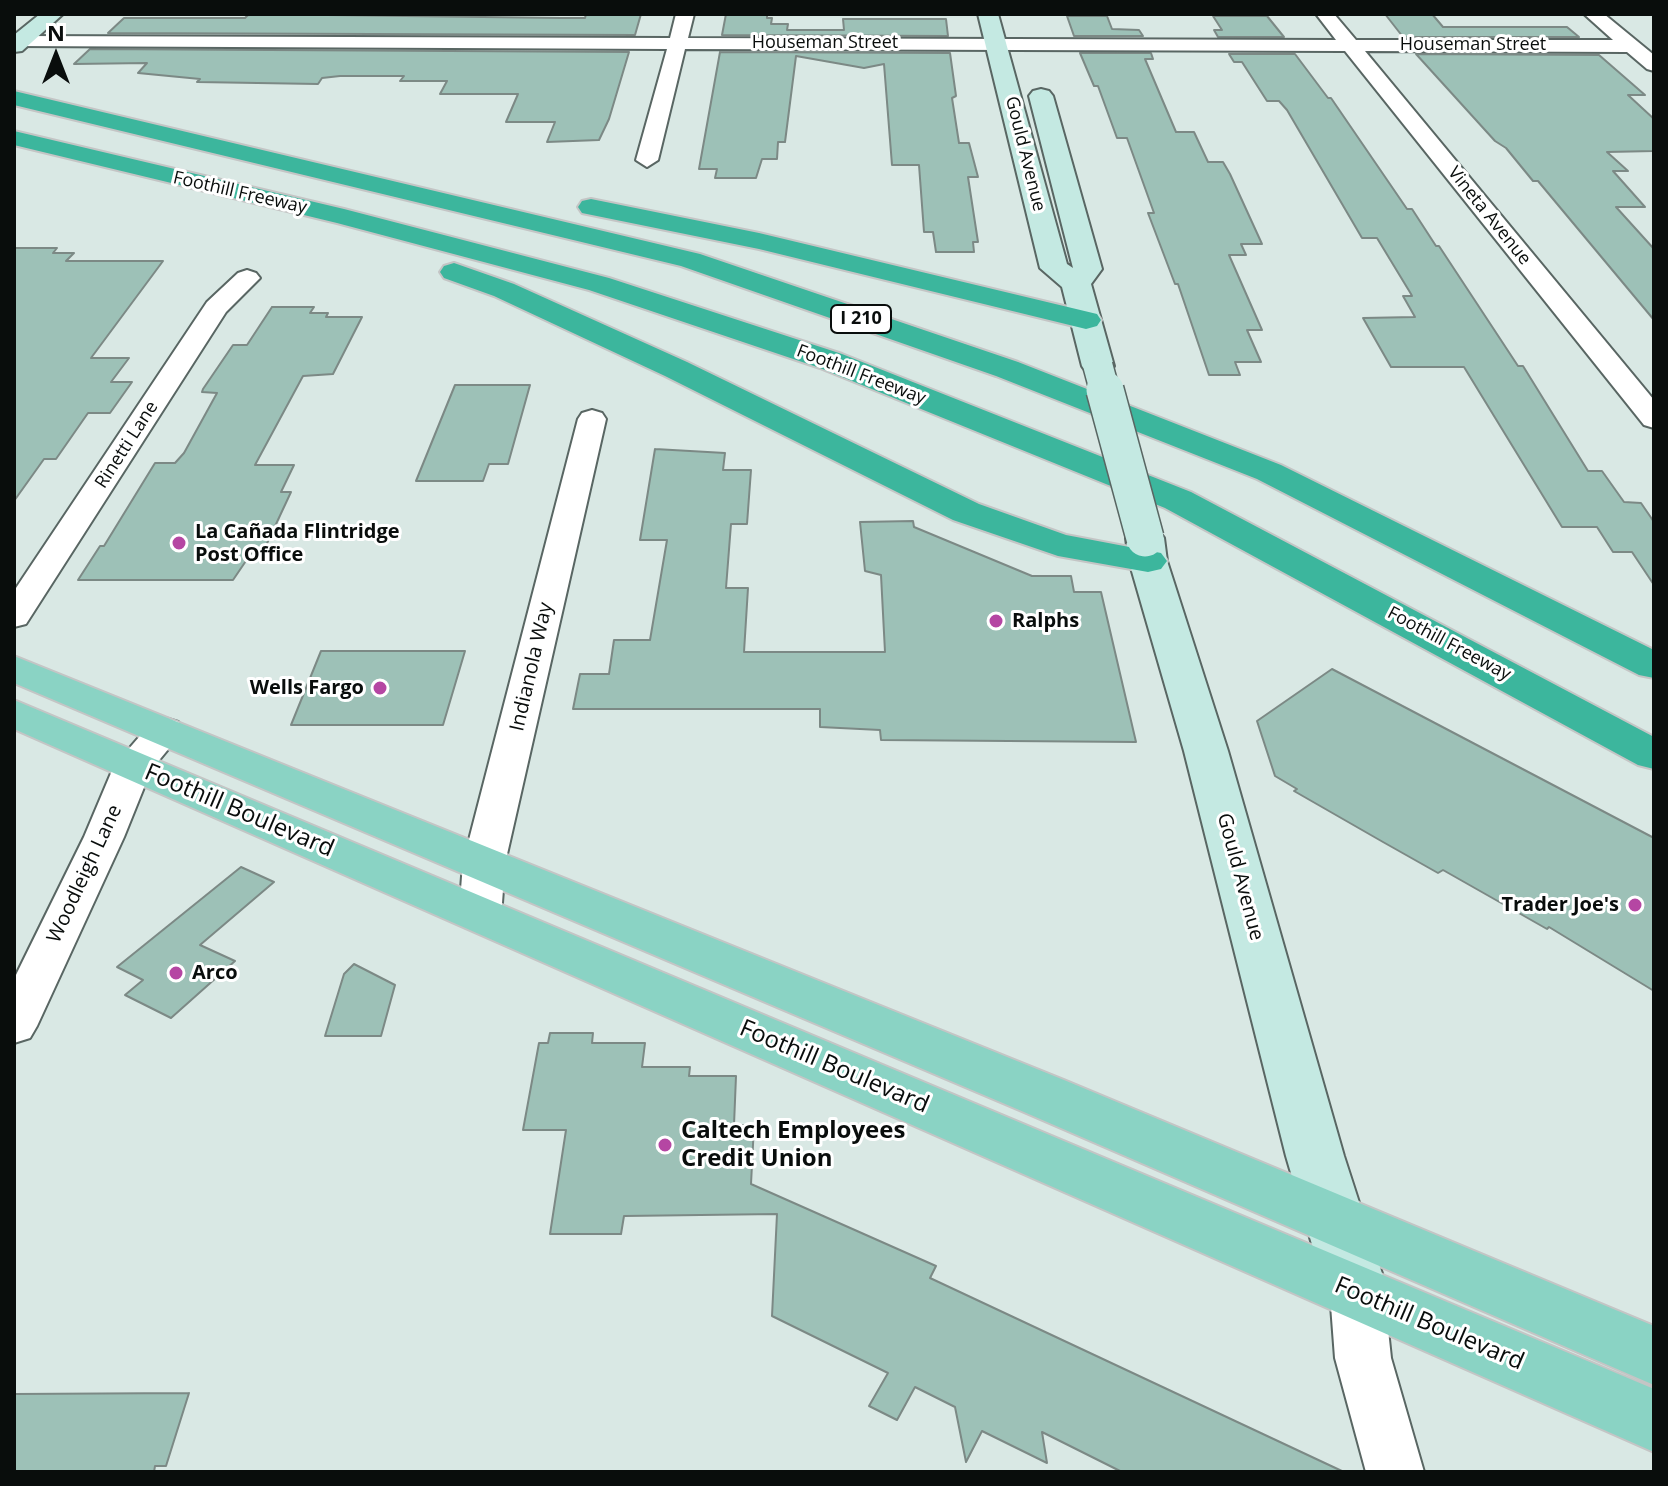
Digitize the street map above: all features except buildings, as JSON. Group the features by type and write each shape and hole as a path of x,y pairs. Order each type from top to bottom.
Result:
{"highway":[{"path":"18,99 517,193"},
{"name":"Foothill Freeway","path":"18,99 690,260 1007,369 1269,472 1654,666"},
{"name":"Foothill Freeway","path":"14,138 344,217 599,284 831,361 1178,500 1654,755"},
{"path":"81,155 384,248 504,290 676,369 966,512 1058,545 1147,550"},
{"path":"560,201 759,241 1086,320"},
{"path":"970,292 1045,292 1076,283"}],"main road":[{"name":"Foothill Boulevard","path":"14,668 165,730 482,890 1357,1292 1654,1421"},
{"name":"Foothill Boulevard","path":"14,713 133,766 482,890 1334,1219 1654,1356"}],"street":[{"path":"17,44 53,14"},
{"path":"647,160 685,14"},
{"name":"Gould Avenue","path":"988,14 1054,268 1076,283 1147,550 1357,1292 1363,1358 1395,1472"},
{"name":"Vineta Avenue","path":"1325,14 1654,419"},
{"path":"1593,14 1654,65"},
{"name":"Houseman Street","path":"17,44 996,43 1024,34 1349,45 1631,46"},
{"name":"Gould Avenue","path":"1024,34 1088,269 1076,283"},
{"name":"Rinetti Lane","path":"14,617 216,307 247,278"},
{"name":"Indianola Way","path":"482,890 592,419"},
{"name":"Woodleigh Lane","path":"14,1026 104,837 133,766 165,730"}],"place":[{"name":"La Cañada Flintridge Post Office","path":"179,543"},
{"name":"Ralphs","path":"996,621"},
{"name":"Wells Fargo","path":"380,688"},
{"name":"Trader Joe's","path":"1635,905"},
{"name":"Arco","path":"176,973"},
{"name":"Caltech Employees Credit Union","path":"665,1145"}]}
